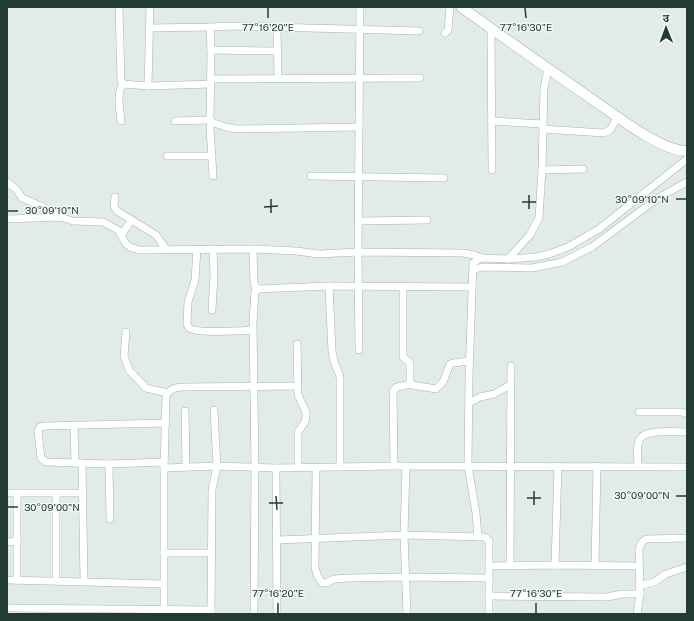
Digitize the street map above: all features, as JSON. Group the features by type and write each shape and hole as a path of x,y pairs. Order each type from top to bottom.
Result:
{"street":[{"path":"119,7 121,81 123,84"},
{"path":"148,86 150,7"},
{"path":"359,350 358,252 360,176 360,7"},
{"path":"445,33 448,30 450,7"},
{"path":"461,7 548,70 653,140 678,150 687,151"},
{"path":"149,28 232,26 420,31"},
{"path":"210,27 210,128 213,176"},
{"path":"277,27 278,78"},
{"path":"491,28 492,170"},
{"path":"211,50 277,52"},
{"path":"508,259 530,235 538,223 542,170 544,88 548,70"},
{"path":"123,84 148,86 278,78 420,78"},
{"path":"121,121 120,87 123,84"},
{"path":"492,122 604,133 610,130 618,117"},
{"path":"175,121 211,121 236,129 359,127"},
{"path":"167,156 212,156"},
{"path":"7,219 58,218 107,224 118,230 126,244 135,249 253,249 296,251 319,254 358,252 463,253 481,258 508,259 536,257 549,254 584,238 613,219 687,159"},
{"path":"542,170 583,169"},
{"path":"310,176 444,178"},
{"path":"7,182 17,190 22,198 43,207 58,218"},
{"path":"473,270 482,267 532,268 562,262 592,247 658,198 687,182"},
{"path":"115,197 115,209 156,235 166,249"},
{"path":"359,221 427,220"},
{"path":"121,234 132,221"},
{"path":"197,249 195,280 188,302 187,324 189,328 193,330 220,331 253,330"},
{"path":"212,310 214,275 213,249"},
{"path":"253,249 254,283 256,290 254,296 253,330 255,386 254,614"},
{"path":"478,537 476,513 468,466 469,362 473,263 481,258"},
{"path":"256,290 329,286 472,287"},
{"path":"329,286 332,352 340,377 340,467"},
{"path":"403,286 403,357 410,363 411,384"},
{"path":"126,332 124,356 129,370 146,388 168,393"},
{"path":"297,344 298,398 306,412 305,422 298,432 298,467"},
{"path":"394,466 392,391 397,387 411,384 413,386 436,389 445,378 450,364 469,362"},
{"path":"510,366 510,566"},
{"path":"469,403 480,397 494,394 510,385"},
{"path":"164,612 164,465 166,396 171,390 185,386 297,386"},
{"path":"7,608 211,612 212,487 217,466 214,410"},
{"path":"185,411 186,467"},
{"path":"639,412 682,412 687,414"},
{"path":"166,423 42,426 38,431 41,458 49,462 255,468 394,466 687,467"},
{"path":"74,425 75,463"},
{"path":"638,466 639,440 644,434 652,432 687,432"},
{"path":"82,463 84,581"},
{"path":"109,464 110,519"},
{"path":"406,466 404,536 407,614"},
{"path":"555,565 558,466"},
{"path":"595,565 597,466"},
{"path":"276,468 278,540 277,614"},
{"path":"316,468 315,567 317,575 322,583 342,578 489,578"},
{"path":"7,493 82,493"},
{"path":"17,493 18,580"},
{"path":"56,493 56,581"},
{"path":"278,540 404,536 485,537 488,539 489,614"},
{"path":"637,614 639,590 639,549 643,541 646,539 687,538"},
{"path":"7,542 17,542"},
{"path":"164,553 212,553"},
{"path":"489,566 639,566"},
{"path":"489,596 607,597 639,590 666,574 687,567"},
{"path":"7,580 163,584"}]}
